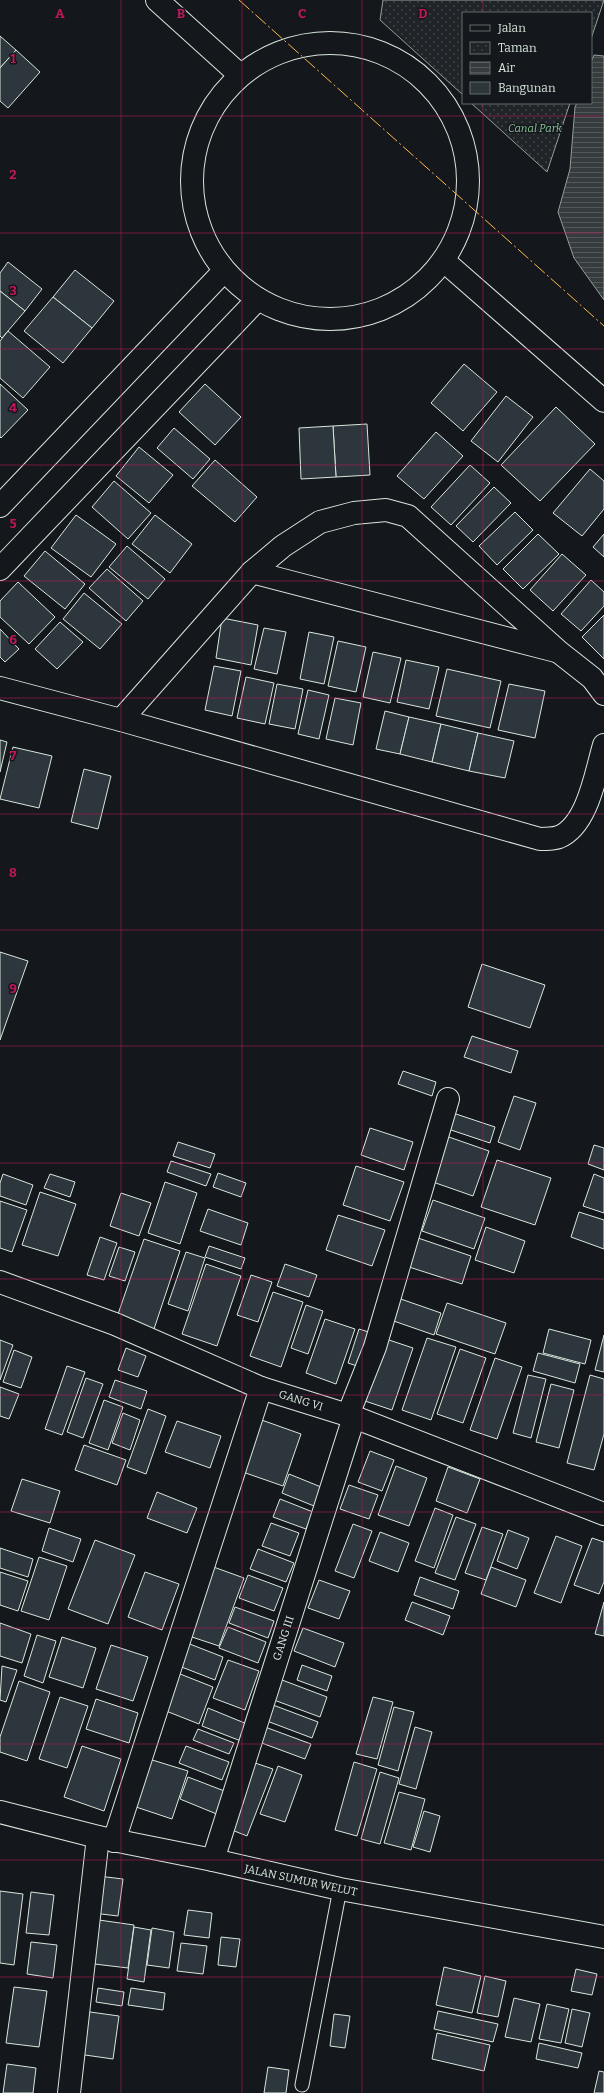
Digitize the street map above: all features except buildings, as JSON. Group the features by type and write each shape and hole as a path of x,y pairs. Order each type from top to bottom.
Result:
{"street":[{"path":"157,0 240,75"},
{"path":"333,43 382,53 425,80 455,120 469,167 465,216 444,261 406,297 358,317 306,318 257,300 224,272 201,235 191,192 194,149 212,108 240,75 284,51 333,43"},
{"path":"444,261 604,401"},
{"path":"0,506 224,272"},
{"path":"0,569 257,300"},
{"path":"121,720 252,572 283,546 320,522 354,513 386,510 408,516 559,652 592,678 604,694"},
{"path":"252,572 559,652"},
{"path":"0,688 121,720 540,839 558,837 573,827 587,803 604,745"},
{"name":"GANG III","path":"213,1860 351,1416 375,1347 448,1099"},
{"name":"GANG VI","path":"0,1282 115,1324 261,1388 351,1416 604,1514"},
{"path":"69,2093 106,1839 261,1388"},
{"name":"JALAN SUMUR WELUT","path":"0,1812 106,1839 213,1860 340,1889 604,1937"}],"lane":[{"path":"302,2086 340,1889"}],"green space":[{"path":"383,0 604,0 592,36 592,12 462,12 462,94 380,20"},
{"name":"Canal Park","path":"472,104 570,104 547,172"}],"water":[{"path":"594,55 604,56 604,300 574,258 558,212 570,169 575,107 576,104 592,104 592,60"}],"power":[{"path":"239,0 604,326"}]}
